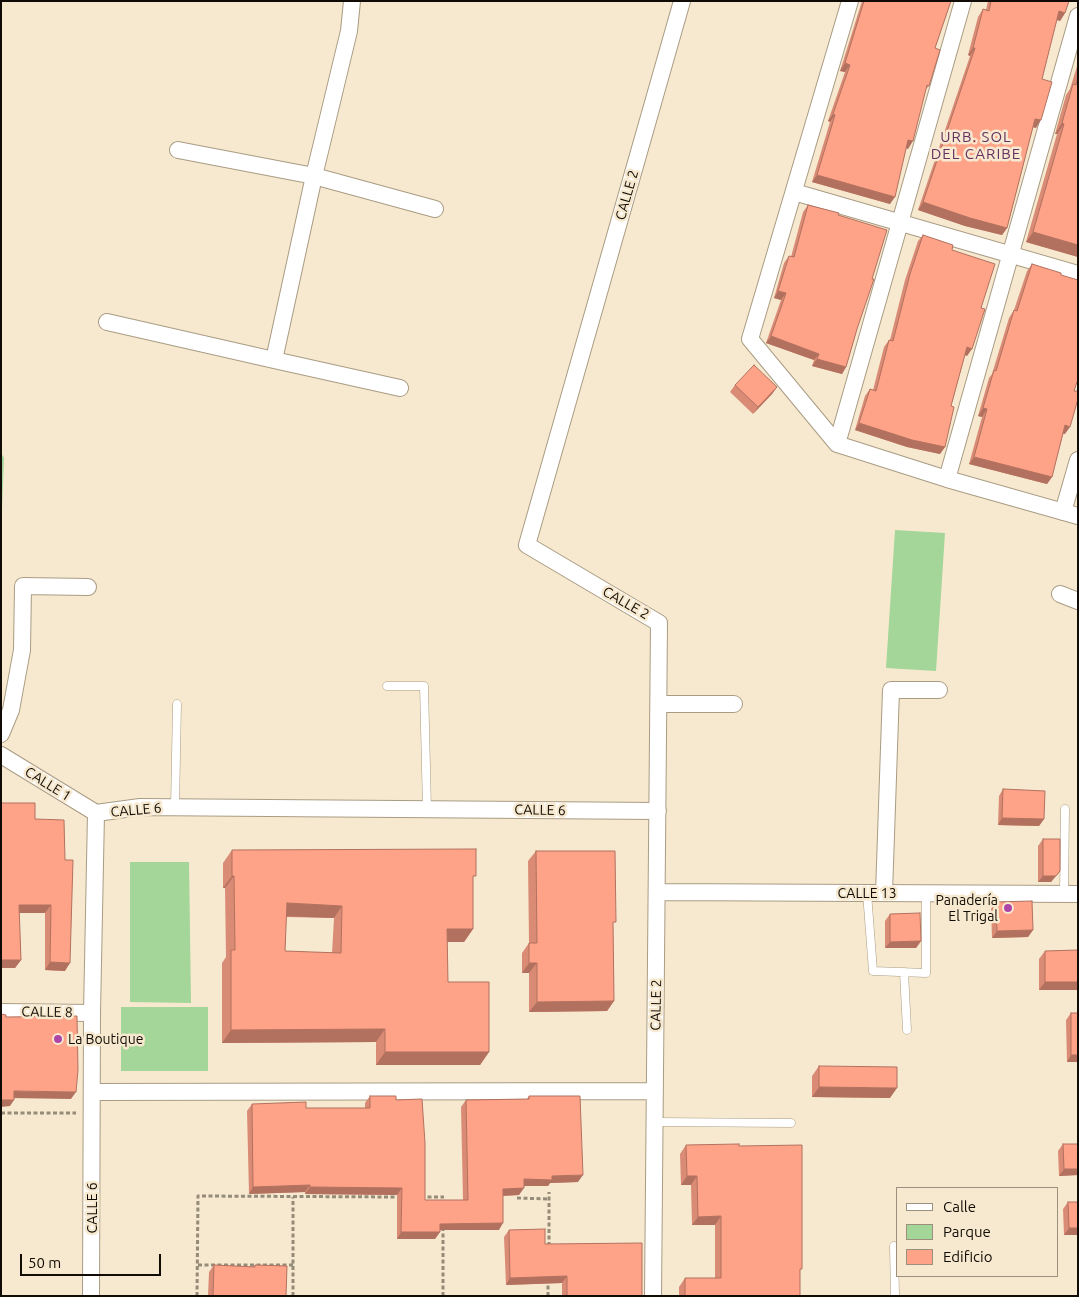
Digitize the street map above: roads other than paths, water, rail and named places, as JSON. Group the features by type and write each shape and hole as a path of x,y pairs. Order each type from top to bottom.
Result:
{"street":[{"path":"274,360 314,176 349,31 352,1"},
{"name":"CALLE 2","path":"653,1296 659,622 527,545 682,1"},
{"path":"850,1 750,339 837,444 1070,514 1078,460"},
{"path":"837,444 963,1"},
{"path":"947,478 1078,16"},
{"path":"178,150 314,176 435,209"},
{"path":"794,192 900,221 1078,274"},
{"path":"107,322 400,388"},
{"path":"1,734 11,710 22,650 23,586 88,587"},
{"path":"1060,594 1078,601"},
{"path":"884,893 891,690 939,690"},
{"path":"659,704 734,704"},
{"name":"CALLE 1","path":"1,754 96,813"},
{"name":"CALLE 6","path":"91,1296 92,1013 96,813 140,807 658,811"},
{"name":"CALLE 13","path":"657,892 1071,894"},
{"name":"CALLE 8","path":"1,1012 92,1013"},
{"path":"92,1092 655,1090"}],"lane":[{"path":"387,686 424,686 427,809"},
{"path":"175,807 177,704"},
{"path":"1065,809 1071,894"},
{"path":"867,893 873,972 926,973 926,894"},
{"path":"904,972 907,1030"},
{"path":"655,1122 791,1123"},
{"path":"894,1246 895,1296"}],"place":[{"name":"Panadería El Trigal","path":"1008,908"},
{"name":"La Boutique","path":"58,1039"}],"district":[{"name":"URB. SOL DEL CARIBE","path":"976,146"}]}
